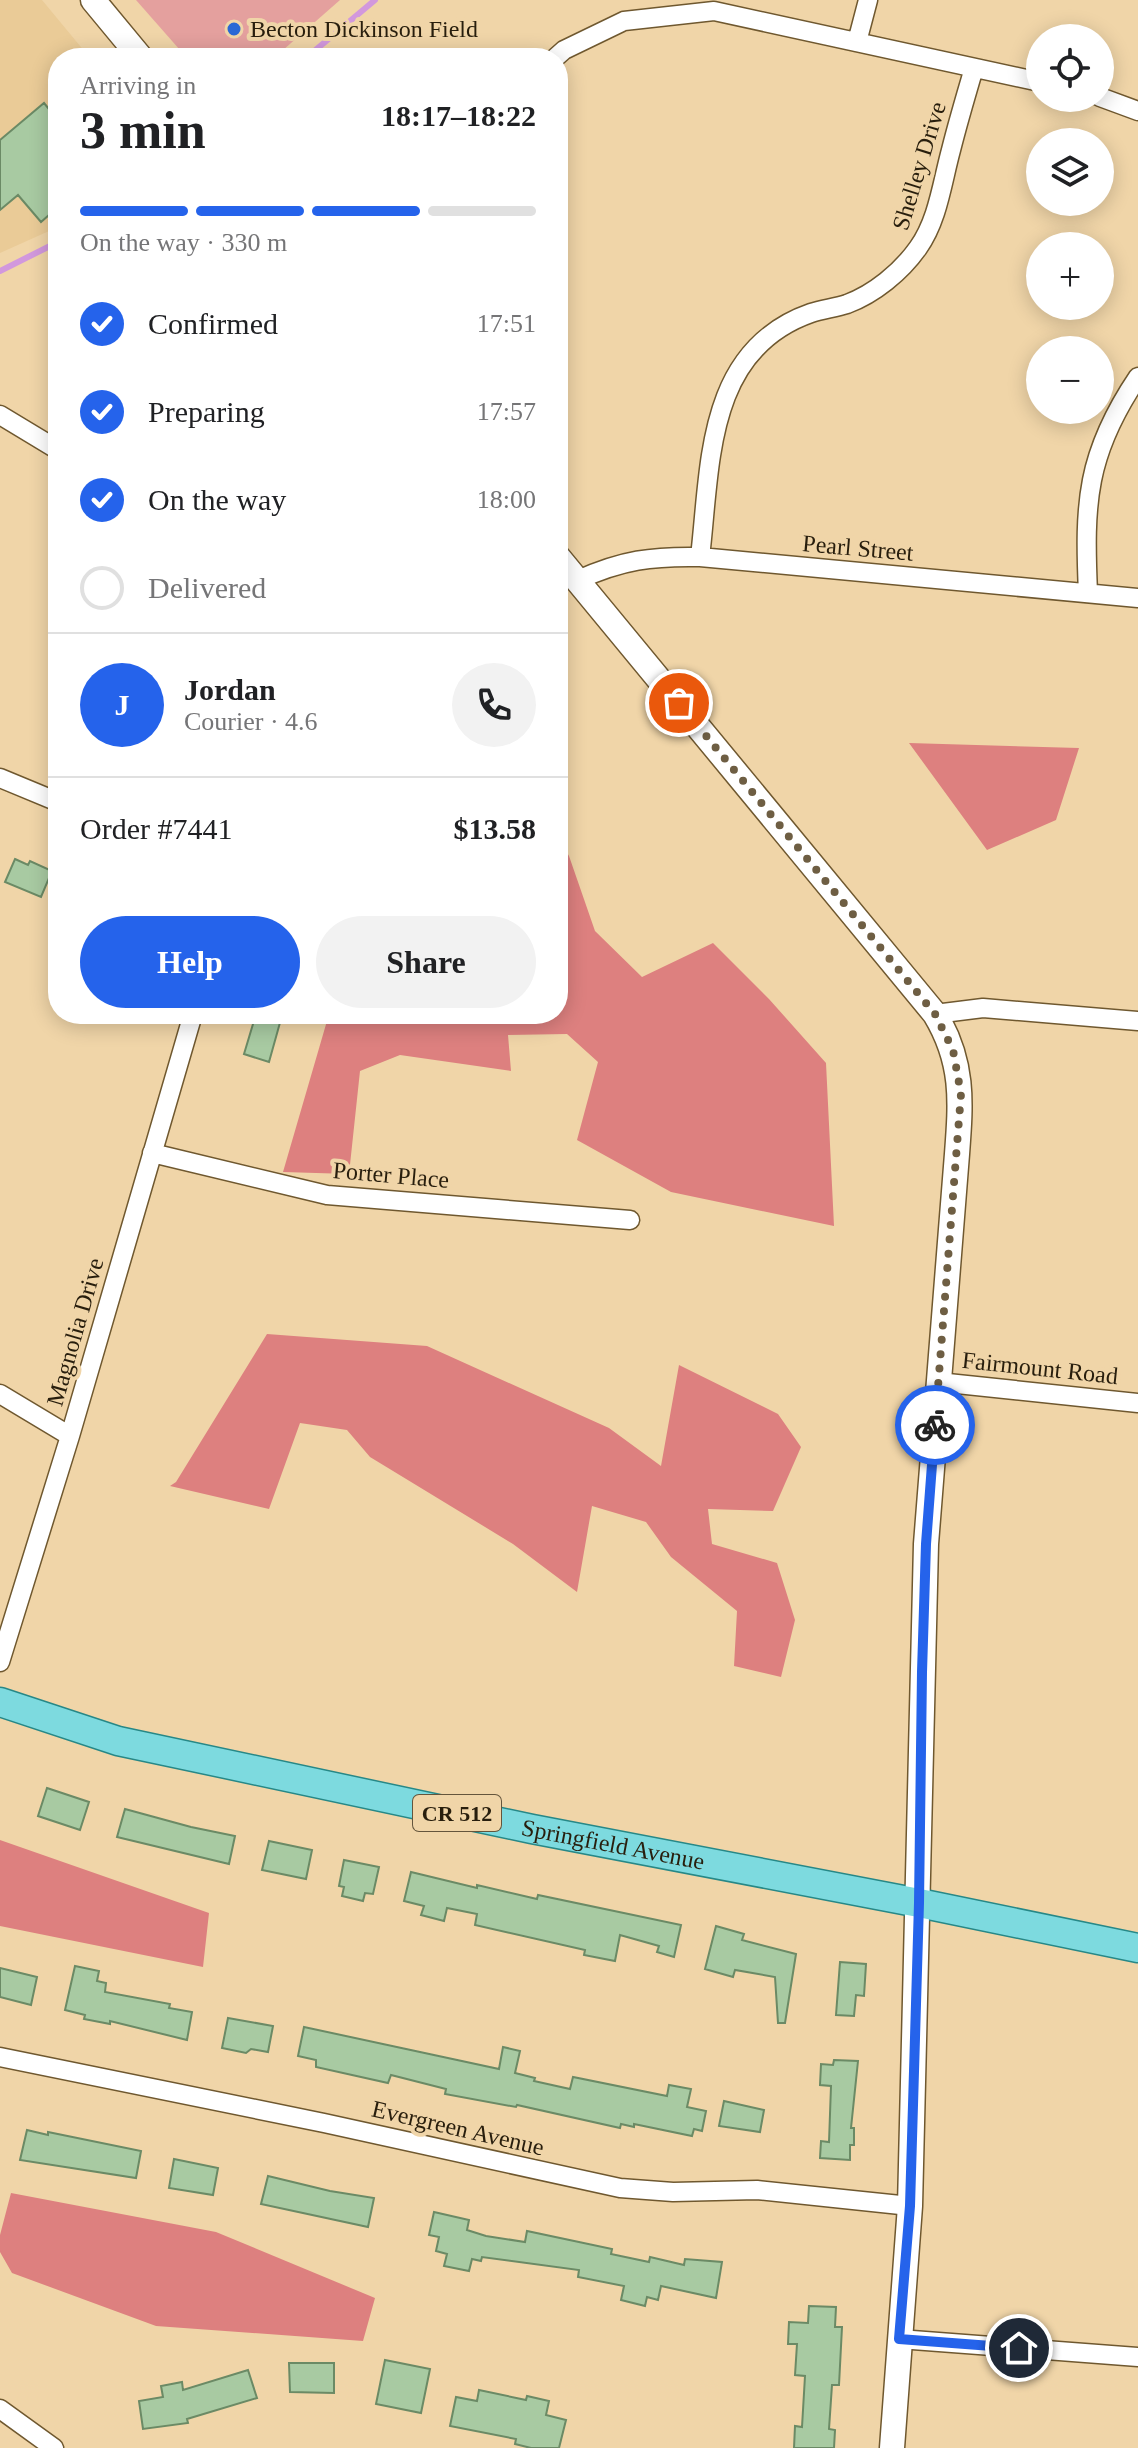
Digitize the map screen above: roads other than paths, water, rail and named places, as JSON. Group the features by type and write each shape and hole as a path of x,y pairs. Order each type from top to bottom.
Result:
{"main road":[{"name":"Springfield Avenue","path":"0,1702 118,1741 532,1829 1138,1948"}],"street":[{"path":"93,0 133,48"},
{"path":"857,42 868,0"},
{"path":"568,48 624,21 714,11 1026,79"},
{"name":"Shelley Drive","path":"700,557 717,416 735,375 752,351 774,333 794,320 864,296 895,273 918,249 928,233 939,199 974,68"},
{"path":"1114,102 1138,111"},
{"path":"1088,593 1085,525 1093,473 1109,425 1138,377"},
{"path":"0,415 48,444"},
{"name":"Pearl Street","path":"578,580 637,559 700,557 1138,598"},
{"path":"568,568 935,1014 953,1050 961,1094 925,1560 910,2206 892,2448"},
{"path":"0,778 48,798"},
{"path":"935,1014 983,1008 1138,1021"},
{"name":"Magnolia Drive","path":"0,1662 70,1436 190,1024"},
{"name":"Porter Place","path":"152,1153 327,1195 630,1220"},
{"name":"Fairmount Road","path":"938,1382 1138,1403"},
{"path":"0,1394 70,1436"},
{"name":"Evergreen Avenue","path":"0,2057 324,2123 620,2188 673,2192 757,2190 910,2206"},
{"path":"899,2339 1138,2357"},
{"path":"0,2409 54,2448"}],"waterway":[{"path":"318,48 375,0"},
{"path":"0,271 48,247"}],"place":[{"name":"Becton Dickinson Field","path":"234,29"}]}
